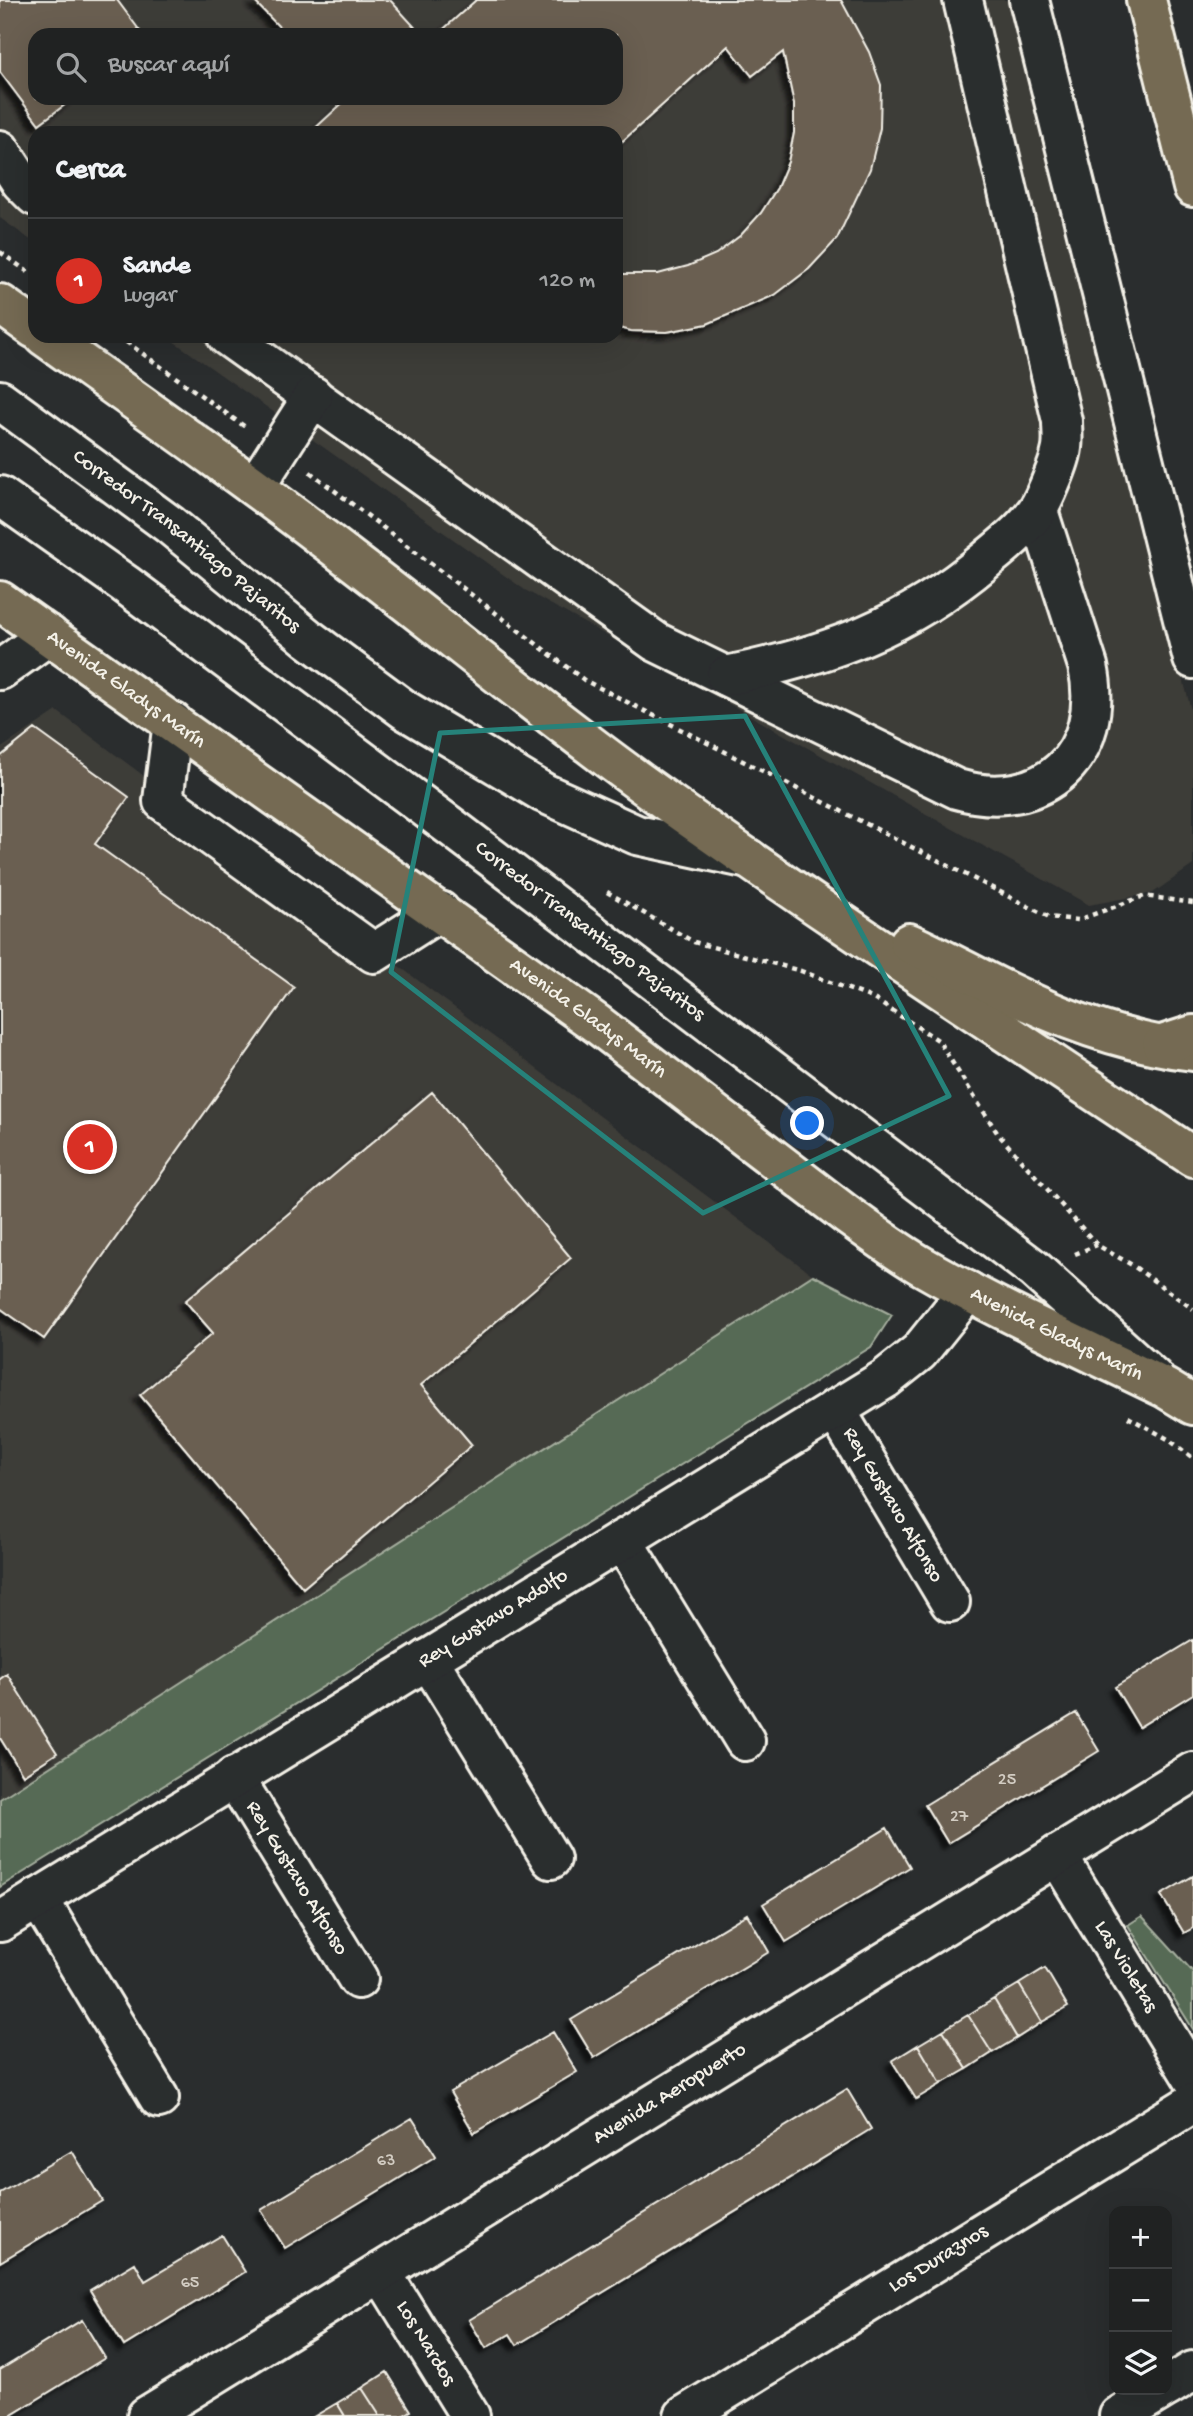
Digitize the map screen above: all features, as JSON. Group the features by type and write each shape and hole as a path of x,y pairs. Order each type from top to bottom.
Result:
{"main road":[{"path":"1146,0 1193,187"},
{"path":"0,304 28,324"},
{"path":"54,343 255,486 576,736 748,859 1193,1157"},
{"name":"Avenida Gladys Marín","path":"0,601 597,1024 847,1215 920,1265 1179,1396"},
{"path":"829,914 890,934 1030,1003 1077,1021 1183,1044"}],"street":[{"path":"726,676 779,666 831,650 927,603 967,576 1004,545 1038,511 1062,453 1062,421 963,0"},
{"path":"1029,0 1193,659"},
{"path":"0,150 28,189"},
{"path":"237,343 656,642 957,789 978,795 999,796 1021,792 1042,784 1059,772 1086,734 1092,711 1093,688 1088,666 1038,511"},
{"path":"255,486 313,396"},
{"name":"Corredor Transantiago Pajaritos","path":"0,400 170,525 309,639 405,710 544,793 637,835 748,859"},
{"name":"Corredor Transantiago Pajaritos","path":"0,496 125,584 458,832 1034,1269 1179,1396"},
{"path":"0,670 49,635"},
{"path":"173,722 163,801 373,953 440,911"},
{"name":"Rey Gustavo Adolfo","path":"0,1922 885,1379 912,1358 968,1291"},
{"name":"Rey Gustavo Alfonso","path":"835,1409 950,1602"},
{"path":"622,1540 745,1741"},
{"path":"428,1659 551,1859"},
{"name":"Avenida Aeropuerto","path":"147,2416 1193,1772"},
{"name":"Rey Gustavo Alfonso","path":"234,1777 358,1979"},
{"name":"Las Violetas","path":"1057,1855 1193,2078"},
{"path":"38,1898 159,2098"},
{"name":"Los Duraznos","path":"684,2416 1193,2103"},
{"name":"Los Nardos","path":"382,2272 470,2416"},
{"path":"1172,2384 1193,2371"},
{"path":"1119,2416 1154,2395"}],"path":[{"path":"0,252 28,272"},
{"path":"1097,1245 1132,1265 1193,1309"}],"highlighted area":[{"path":"745,716 949,1096 703,1213 391,972 440,733"}],"shaded area":[{"path":"0,0 1012,0 1193,718 1193,865 1153,893 1089,905 525,590 176,343 623,343 623,126 28,126 28,238 0,218"},
{"path":"57,711 813,1275 0,1799 0,749"}],"green space":[{"path":"813,1275 892,1315 871,1347 0,1887 0,1799"},
{"path":"1142,1916 1193,1972 1193,2029 1128,1925"}],"building":[{"path":"0,0 117,0 138,28 28,28 28,105 65,105 39,124 0,72"},
{"path":"253,0 390,0 416,28 280,28"},
{"path":"476,0 841,0 869,52 881,85 880,128 870,169 837,239 809,269 775,295 707,324 667,332 623,329 623,274 658,274 688,266 716,254 741,235 761,213 777,188 788,162 794,133 794,104 783,52 752,76 728,46 623,141 623,126 318,126 340,105 623,105 623,28 445,28"},
{"path":"35,729 129,797 95,844 294,987 44,1339 0,1308 0,757"},
{"path":"432,1092 571,1258 421,1385 472,1445 303,1588 140,1395 213,1333 185,1301"},
{"path":"1193,1640 1193,1694 1139,1727 1115,1687"},
{"path":"7,1674 57,1753 23,1775 0,1738 0,1679"},
{"path":"1076,1713 1099,1751 948,1843 925,1805"},
{"path":"887,1828 910,1867 786,1942 763,1904"},
{"path":"1193,1876 1193,1928 1184,1933 1161,1895"},
{"path":"747,1914 769,1952 594,2058 571,2020"},
{"path":"1045,1968 1068,2007 1042,2022 1019,1984"},
{"path":"1019,1984 1042,2022 1017,2038 994,1999"},
{"path":"994,1999 1017,2038 992,2053 968,2015"},
{"path":"968,2015 992,2053 967,2069 943,2030"},
{"path":"943,2030 967,2069 941,2084 918,2045"},
{"path":"553,2032 577,2072 474,2133 450,2092"},
{"path":"918,2045 941,2084 916,2099 892,2061"},
{"path":"847,2089 871,2129 517,2345 510,2334 486,2348 469,2320"},
{"path":"412,2118 436,2156 285,2248 261,2210"},
{"path":"72,2151 102,2201 0,2262 0,2193"},
{"path":"222,2235 245,2272 124,2346 90,2290 135,2263 145,2281"},
{"path":"82,2320 105,2358 10,2416 0,2416 0,2370"},
{"path":"387,2372 411,2411 402,2416 380,2416 362,2388"},
{"path":"362,2388 380,2416 345,2416 337,2403"},
{"path":"337,2403 345,2416 315,2416"}],"place":[{"name":"Sande","path":"90,1147"}]}
